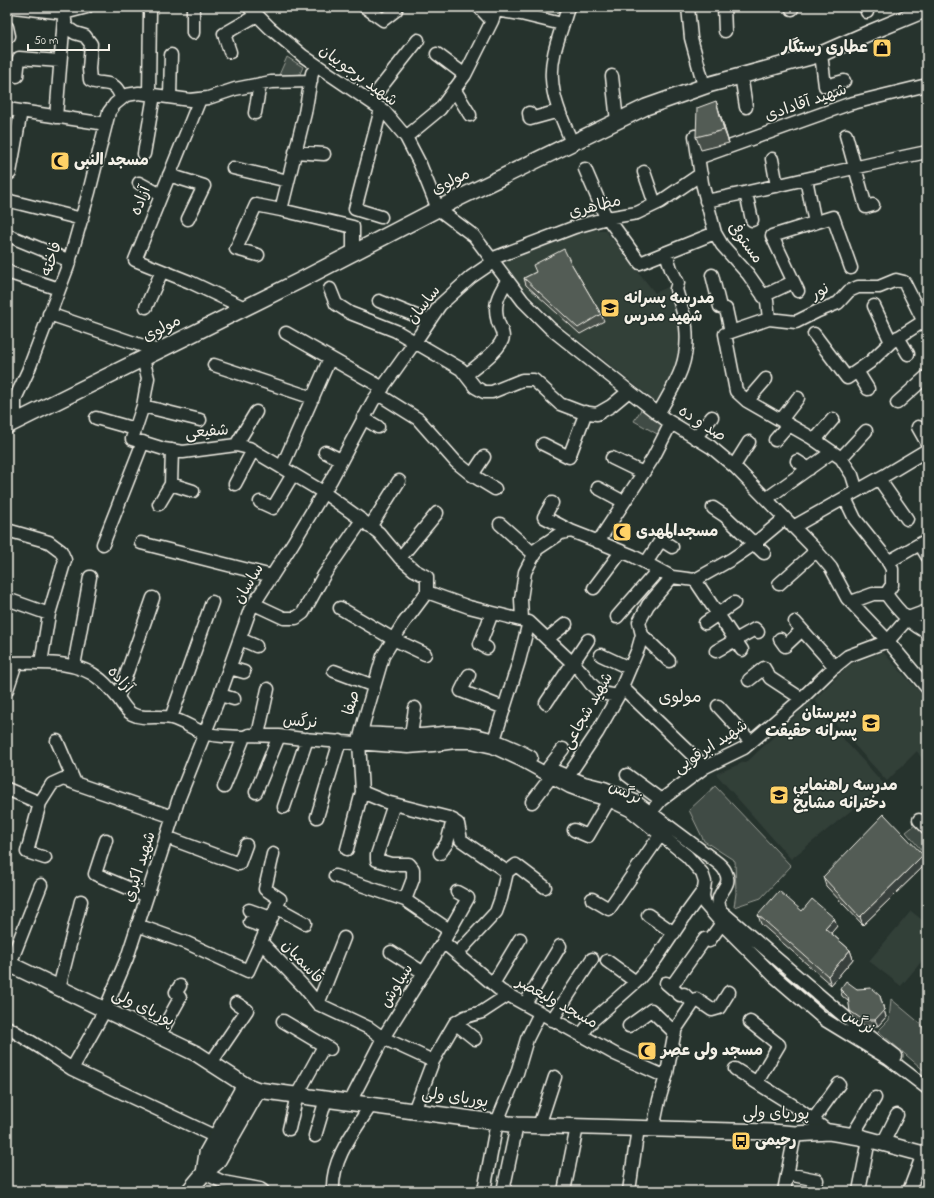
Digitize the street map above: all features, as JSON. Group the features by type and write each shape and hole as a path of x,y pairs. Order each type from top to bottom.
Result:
{"main road":[{"name":"مولوی","path":"11,424 245,308 438,208 646,107 704,86 821,54 927,9"},
{"name":"پوریای ولی","path":"9,963 197,1054 252,1088 298,1096 517,1125 772,1132 796,1134 829,1132 852,1136 925,1154"},
{"path":"204,1173 206,1153 252,1088"},
{"path":"189,1191 204,1173 217,1162 252,1088"}],"street":[{"path":"14,7 65,10 87,7"},
{"path":"193,7 193,33"},
{"path":"364,7 383,20 396,10"},
{"path":"479,7 494,13 522,10 562,24"},
{"path":"568,7 557,40 552,79 559,111 572,143"},
{"path":"688,7 691,38 704,86"},
{"path":"724,7 725,31"},
{"path":"56,116 65,10"},
{"path":"65,10 66,27 75,33 85,36 91,44 89,69 90,80 94,83 103,83 114,86 118,101 126,95 139,93 190,100 200,99 208,98 235,89 271,82 310,81"},
{"path":"144,154 152,94 150,11"},
{"path":"230,52 224,34 253,11"},
{"name":"شهید برجوییان","path":"253,11 302,56 381,109 406,137 420,164 438,208"},
{"path":"406,137 440,109 465,76 494,13"},
{"path":"370,101 418,40"},
{"path":"437,54 465,76"},
{"path":"821,54 825,86 844,82"},
{"path":"170,97 171,55"},
{"path":"17,76 19,58 60,61"},
{"path":"281,210 305,113 314,64"},
{"path":"741,75 746,107"},
{"path":"612,76 617,121"},
{"path":"256,114 260,84"},
{"name":"شهید آقادادی","path":"698,158 849,104 927,85"},
{"path":"454,89 470,116"},
{"name":"آزاده","path":"200,99 135,260 190,282 245,308"},
{"name":"فاخته","path":"11,424 11,397 28,371 70,261 109,112 118,101"},
{"path":"7,109 106,124"},
{"path":"381,109 355,209 381,217"},
{"path":"10,173 21,111"},
{"path":"529,113 530,119 559,111"},
{"path":"846,135 866,207 873,205"},
{"name":"مستوفی","path":"695,136 706,201 714,233 722,245 748,274 767,302 769,319"},
{"path":"295,152 324,154"},
{"path":"706,201 927,152"},
{"path":"772,159 777,186"},
{"path":"233,168 288,181"},
{"path":"585,169 607,218 640,263 714,233"},
{"path":"644,172 655,204"},
{"name":"مظاهری","path":"492,260 575,227 607,218 637,213 655,204 701,174"},
{"path":"169,175 204,186 188,219"},
{"path":"806,180 815,223"},
{"path":"139,183 161,194"},
{"path":"746,193 752,220"},
{"path":"10,201 82,219"},
{"path":"258,255 236,249 256,205 353,227 353,253"},
{"name":"صد و ده","path":"438,208 474,236 522,301 550,328 658,414 711,447 734,466 831,568 838,583 851,602 888,641 927,688"},
{"path":"763,296 796,286 772,236 833,217 851,268"},
{"path":"7,235 70,261"},
{"path":"658,414 677,382 686,359 686,327 676,288 678,283 671,269 666,253"},
{"name":"ساسان","path":"206,734 250,610 323,492 373,401 440,305 492,260"},
{"path":"146,307 162,271"},
{"path":"8,274 59,289"},
{"path":"712,275 720,307 726,309 736,391 747,401 815,440 836,455 852,475 857,491"},
{"name":"نور","path":"728,333 769,319 796,322 818,311 838,304 849,291 858,287 879,287 896,280 908,280 926,322"},
{"path":"466,375 497,349 501,349 503,338 498,321 496,306 499,295 507,281"},
{"path":"330,289 336,304 350,313 396,331 460,368 475,387 484,392 492,392 522,380 534,380 560,404 581,412 597,414 611,406 629,391"},
{"path":"379,301 429,321"},
{"path":"874,306 894,340 908,354"},
{"path":"49,314 158,351"},
{"path":"852,374 870,362 894,340 926,322"},
{"path":"286,333 330,358 380,391 418,419 456,462 472,475 495,489"},
{"path":"814,334 868,389"},
{"path":"282,467 330,358"},
{"path":"103,544 137,437 148,378 143,359"},
{"path":"214,365 313,398"},
{"path":"897,403 927,376"},
{"path":"747,401 766,379"},
{"path":"775,440 798,398"},
{"path":"143,406 200,420"},
{"path":"236,445 256,412"},
{"path":"544,444 569,457 586,412"},
{"path":"695,438 712,417"},
{"name":"شفیعی","path":"96,418 137,437 172,450 189,451 236,445 253,450 323,492 379,533 400,558 414,570 427,578 427,592"},
{"path":"364,418 378,428"},
{"path":"815,440 833,419"},
{"path":"598,542 653,458 671,423"},
{"path":"918,427 927,443"},
{"path":"766,499 809,469 836,455 866,431"},
{"path":"734,466 749,442"},
{"path":"159,504 171,484 172,450"},
{"path":"235,484 253,450"},
{"path":"552,503 544,517 571,531 646,563 672,577 695,580 732,559 789,523 845,498 927,450"},
{"path":"325,452 341,460"},
{"path":"472,475 484,457"},
{"path":"612,458 643,473"},
{"path":"797,460 809,469"},
{"path":"260,502 273,508 293,474"},
{"path":"879,479 907,519"},
{"path":"254,604 284,618 296,618 303,613 324,575 399,481"},
{"path":"171,484 193,491"},
{"path":"598,488 624,502"},
{"path":"845,498 855,519 892,569 892,585 886,594"},
{"path":"713,508 725,516 764,553"},
{"path":"400,558 437,513"},
{"path":"500,524 535,554"},
{"path":"7,530 49,542 61,551 65,560 49,614 41,663"},
{"path":"494,740 519,661 525,620 521,599 525,572 537,550 561,533 571,531"},
{"path":"646,563 661,540 672,547"},
{"path":"888,562 924,542 927,556"},
{"path":"141,543 272,576"},
{"path":"779,584 816,551"},
{"path":"594,588 621,552"},
{"path":"617,617 658,570"},
{"path":"74,666 90,576"},
{"name":"شهید شجاعی","path":"568,776 597,733 620,692 642,635 639,622 648,605 672,577"},
{"path":"695,580 742,650"},
{"path":"427,592 492,613 525,620 573,663 601,693 620,692 705,767"},
{"name":"صفا","path":"347,849 362,792 360,737 382,656 427,592"},
{"path":"851,602 873,594 886,594"},
{"path":"886,594 900,611 920,629 927,632"},
{"path":"118,698 153,598"},
{"path":"7,599 49,614"},
{"path":"172,718 212,602"},
{"path":"706,624 734,603"},
{"path":"340,608 393,639 425,654"},
{"path":"888,641 908,618 927,612"},
{"path":"486,648 480,644 492,613"},
{"path":"547,639 566,624"},
{"path":"780,640 785,646 798,626 835,667"},
{"path":"716,651 755,629 758,632"},
{"path":"642,635 669,661"},
{"path":"240,639 256,646"},
{"path":"546,704 588,640"},
{"name":"شهید ابرقویی","path":"650,813 661,800 705,767 744,748 802,699 848,656 888,641"},
{"path":"602,655 630,668"},
{"path":"7,690 12,663"},
{"name":"آزاده","path":"12,663 41,663 74,666 88,671 101,680 132,714 144,717 160,716 172,718 206,734"},
{"path":"230,668 244,672"},
{"path":"749,680 764,668 770,678 802,699"},
{"path":"334,671 374,686"},
{"path":"469,675 461,691 504,708"},
{"path":"258,735 268,688"},
{"path":"220,695 234,699"},
{"path":"718,706 751,742"},
{"path":"411,735 415,708"},
{"name":"نرگس","path":"206,734 244,737 249,735 279,736 340,741 360,737 449,732 462,733 494,740 514,747 570,787 609,800 630,810 661,834 687,856 702,873 705,882 705,904 774,976 825,1020 889,1059 927,1088"},
{"name":"شهید اکبری","path":"72,1070 105,1010 127,958 179,798 206,734"},
{"path":"256,792 279,736"},
{"path":"224,787 244,737"},
{"name":"نرگس","path":"360,737 408,747 455,742 471,742 493,747 550,772 555,771 584,783 604,788 635,801 714,860 725,870 728,878 726,887 719,897 718,904 721,911 856,1026 927,1080"},
{"path":"284,807 307,739"},
{"path":"56,741 75,783"},
{"path":"317,816 340,741"},
{"path":"532,802 563,749"},
{"path":"627,775 661,800"},
{"path":"45,858 27,852 40,803 52,784 63,779 173,817"},
{"path":"7,789 40,803"},
{"path":"362,792 379,800 453,820 458,824 461,840 507,872"},
{"path":"574,830 588,836 609,800"},
{"path":"394,804 377,855 377,860 391,864 409,864 413,869 413,878 405,900"},
{"path":"440,852 447,842 453,820"},
{"path":"592,899 609,909 661,834"},
{"path":"166,837 239,864 246,845"},
{"path":"106,840 95,874 147,896"},
{"path":"261,942 280,899 265,889 273,854"},
{"path":"457,954 496,912 507,872 516,864 545,887"},
{"path":"335,876 405,900 449,930"},
{"path":"9,963 41,885"},
{"path":"581,1035 592,1021 636,982 656,959 704,891"},
{"name":"سیاوش","path":"350,1102 384,1038 443,942 468,898 457,892"},
{"path":"59,988 81,901"},
{"path":"249,910 271,918 305,923"},
{"path":"648,915 674,932"},
{"path":"250,922 271,918"},
{"path":"693,1003 684,994 680,994 669,985 705,939 709,941 722,923"},
{"name":"قاسمیان","path":"137,925 187,943 248,971 261,942 318,1004 433,1061"},
{"path":"318,1004 344,938"},
{"path":"493,984 520,939"},
{"name":"مسجد ولیعصر","path":"443,942 508,995 615,1054 666,1077"},
{"path":"525,1004 560,946"},
{"path":"391,952 424,973"},
{"path":"552,1020 592,959"},
{"path":"607,961 636,982"},
{"path":"159,1036 180,998 176,992 180,986"},
{"path":"653,1129 659,1100 666,1077 675,1030 696,999 712,1010 719,1008 729,992"},
{"path":"414,1111 433,1061 455,1023 465,1017 482,1012 508,995"},
{"path":"211,1063 247,1010 236,1003"},
{"path":"629,1026 651,1010 675,1033"},
{"path":"484,1191 497,1122 516,1073 527,1039 540,1013"},
{"path":"283,1021 327,1047 298,1096 289,1129"},
{"path":"750,1022 779,1045 757,1082"},
{"path":"455,1023 475,1039"},
{"path":"7,1027 41,1048 72,1070 216,1137"},
{"path":"735,1069 757,1082 829,1132"},
{"path":"539,1126 555,1077"},
{"path":"813,1120 839,1084"},
{"path":"852,1136 875,1098"},
{"path":"315,1136 326,1099"},
{"path":"333,1191 336,1168 347,1143 372,1105"},
{"path":"859,1191 876,1142 897,1115"},
{"path":"503,1191 517,1125"},
{"path":"564,1191 577,1127"},
{"path":"629,1191 638,1128"},
{"path":"784,1191 796,1134"},
{"path":"909,1191 925,1154"},
{"path":"204,1173 219,1186 260,1188 263,1191"},
{"path":"788,1174 817,1180"}],"shaded area":[{"path":"287,57 303,67 299,76 279,75"},
{"name":"مدرسه پسرانه شهید مدرس","path":"585,230 605,230 655,293 670,286 681,327 681,360 656,402 558,323 507,272 505,260"},
{"path":"642,408 666,424 659,435 634,421"},
{"path":"883,652 927,700 927,761 924,762 917,751 887,781 814,700 849,665"},
{"path":"810,702 884,784 791,859 716,774 749,760"},
{"path":"715,786 791,866 761,898 734,907 736,893 735,861 704,841 689,810"},
{"path":"915,825 927,839 927,857 906,832"},
{"path":"911,911 927,924 927,955 901,986 869,961"},
{"path":"891,999 922,1025 927,1040 927,1073 878,1031 889,1020"}],"building":[{"path":"716,101 724,130 696,137 697,108"},
{"path":"564,249 601,314 578,328 524,278 536,272 533,265"},
{"path":"884,814 923,855 860,917 823,877"},
{"path":"779,891 802,911 812,899 834,918 825,928 850,950 828,976 758,915"},
{"path":"846,981 857,989 871,988 880,996 884,1010 875,1020 863,1020 850,1011 848,997 840,989"}],"place":[{"name":"عطاری رستگار","path":"882,48"},
{"name":"مسجد النبی","path":"60,161"},
{"name":"مدرسه پسرانه شهید مدرس","path":"610,308"},
{"name":"مسجدالمهدی","path":"622,532"},
{"name":"دبیرستان پسرانه حقیقت","path":"871,723"},
{"name":"مدرسه راهنمایی دخترانه مشایخ","path":"779,795"},
{"name":"مسجد ولی عصر","path":"647,1051"},
{"name":"رحیمی","path":"741,1141"}],"district":[{"name":"مولوی","path":"680,697"}]}
